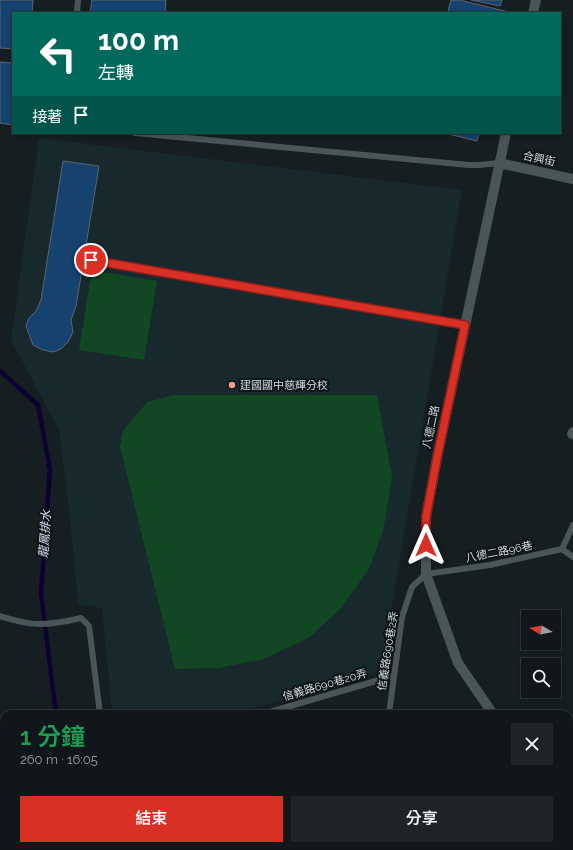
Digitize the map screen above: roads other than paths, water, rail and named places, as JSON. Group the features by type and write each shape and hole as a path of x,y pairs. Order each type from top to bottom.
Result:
{"street":[{"path":"533,12 536,0"},
{"name":"八德二路","path":"490,710 458,663 426,574 426,517 506,134"},
{"name":"合興街","path":"499,163 573,179"}],"lane":[{"path":"77,12 78,0"},
{"path":"145,134 468,165 499,163"},
{"path":"91,260 465,325"},
{"path":"573,525 562,549 573,557"},
{"name":"八德二路96巷","path":"426,574 490,565 562,549"},
{"name":"信義路690巷2弄","path":"389,710 402,617 412,587 426,574"},
{"path":"0,616 14,621 41,624 66,622 81,618 89,626 100,710"},
{"name":"信義路690巷20弄","path":"276,710 393,676"}],"waterway":[{"name":"龍鳳排水","path":"0,371 38,405 50,470 41,593 56,710"}],"place":[{"name":"建國國中慈輝分校","path":"232,385"}]}
